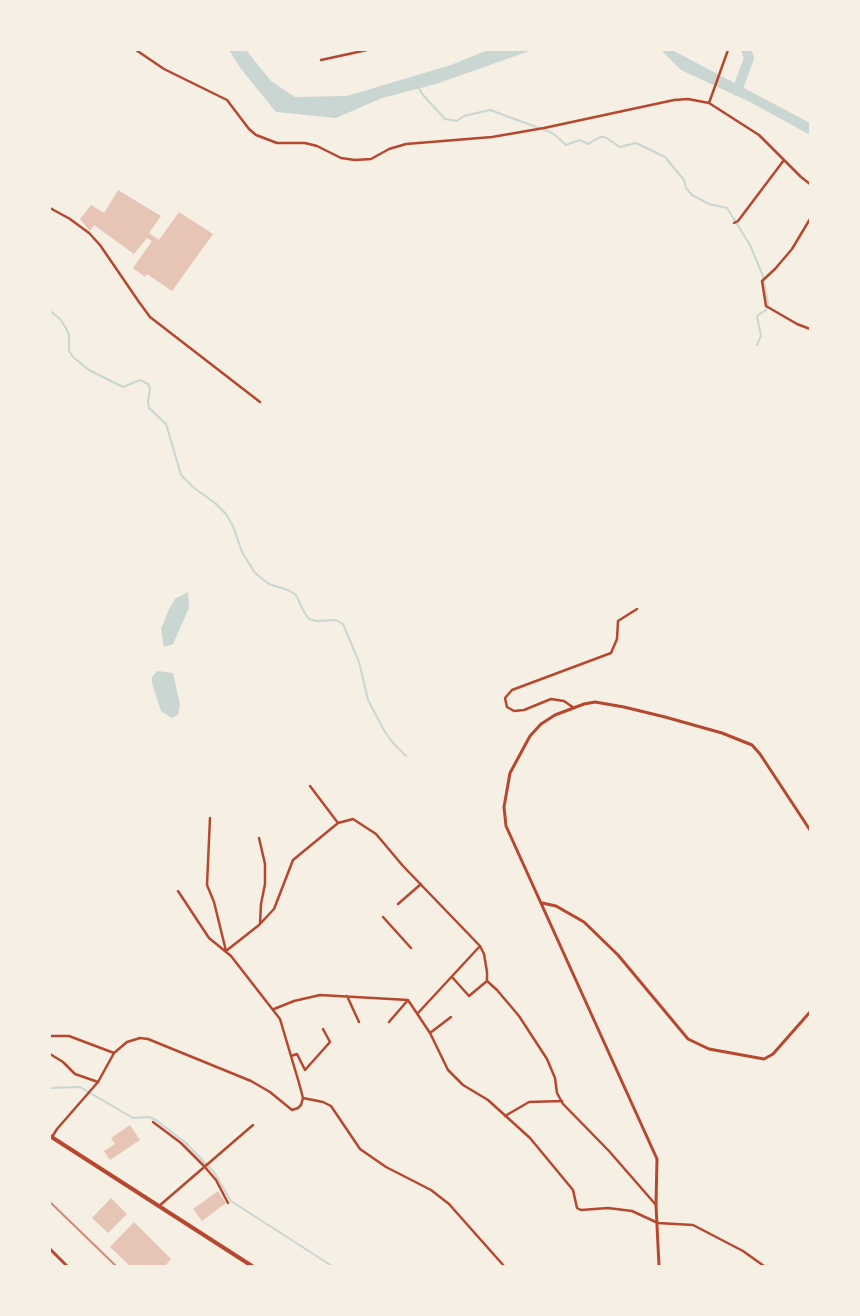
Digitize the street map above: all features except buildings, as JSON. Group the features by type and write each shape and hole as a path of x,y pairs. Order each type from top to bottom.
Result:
{"highway":[{"path":"51,1137 252,1266"}],"street":[{"path":"136,50 164,69 227,100 249,129 256,135 277,143 306,143 317,146 341,158 355,160 371,159 389,149 406,144 492,137 674,100 688,99 709,103 759,135 810,184"},
{"path":"321,60 368,50"},
{"path":"709,103 728,50"},
{"path":"734,223 738,221 784,160"},
{"path":"50,208 76,224 100,245 150,316 260,402"},
{"path":"810,219 792,249 762,281 766,306 797,324 810,329"},
{"path":"574,708 564,701 551,699 524,710 514,711 507,707 505,698 512,690 611,653 617,639 618,621 637,609"},
{"path":"659,1266 656,1205 657,1159 506,826 504,807 510,773 530,736 541,724 556,715 596,702 624,707 722,733 752,746 760,754 810,830"},
{"path":"310,786 338,823"},
{"path":"210,818 207,885 214,902 226,951"},
{"path":"226,951 260,925 276,905 293,860 338,823 353,819 376,834 480,946 486,963 487,981 519,1016 547,1060 556,1078 557,1093 562,1101 656,1205"},
{"path":"260,838 265,864 265,884 261,904 260,925"},
{"path":"398,904 421,884"},
{"path":"51,1137 98,1082 114,1053 128,1042 140,1038 148,1039 252,1081 270,1092 292,1110 301,1105 303,1098 280,1019 274,1009 226,951 209,938 178,891"},
{"path":"541,903 556,906 584,922 618,956 688,1039 709,1049 764,1059 773,1054 810,1012"},
{"path":"383,917 410,948"},
{"path":"418,1013 480,946"},
{"path":"452,977 469,996 487,981"},
{"path":"274,1009 294,1001 320,995 408,1000 430,1033 448,1070 463,1085 488,1100 530,1138 572,1190 577,1208 581,1210 608,1208 632,1211 658,1223 683,1224 700,1228 743,1251 764,1266"},
{"path":"347,996 359,1022"},
{"path":"390,1022 408,1000"},
{"path":"430,1033 451,1018"},
{"path":"291,1056 297,1054 305,1070 330,1042 323,1029"},
{"path":"50,1036 69,1036 114,1053"},
{"path":"50,1054 63,1062 75,1074 98,1082"},
{"path":"303,1098 323,1102 331,1106 360,1149 386,1168 431,1190 449,1204 504,1266"},
{"path":"505,1116 529,1102 562,1101"},
{"path":"153,1122 181,1143 204,1166 216,1180 228,1203"},
{"path":"158,1206 252,1125"},
{"path":"50,1249 67,1266"}],"shaded area":[{"path":"229,50 246,50 271,81 295,97 347,96 451,65 488,50 532,50 436,84 382,98 336,118 276,112 241,69"},
{"path":"661,50 672,50 810,123 810,135 750,102 681,70"},
{"path":"188,592 189,608 173,644 164,647 161,629 169,609 175,599"},
{"path":"157,671 173,673 180,705 178,715 172,718 161,711 152,683 152,677"}],"waterway":[{"path":"737,91 749,58 746,50"},
{"path":"418,87 445,119 457,121 464,116 490,110 550,132 566,145 580,140 588,144 600,137 605,137 620,147 636,143 665,157 684,180 686,188 692,195 709,204 727,208 750,245 763,276 768,304 766,310 757,316 761,336 757,345"},
{"path":"50,311 60,319 66,328 69,335 69,351 73,357 89,370 123,387 140,380 148,384 150,388 149,408 166,424 181,475 226,514 233,526 242,552 255,573 269,584 288,590 296,595 309,619 316,621 336,620 343,624 359,662 368,700 385,732 406,756"},
{"path":"50,1088 80,1087 133,1118 149,1117 156,1120 186,1143 214,1172 231,1201 332,1266"}],"railway":[{"path":"50,1202 116,1266"}]}
